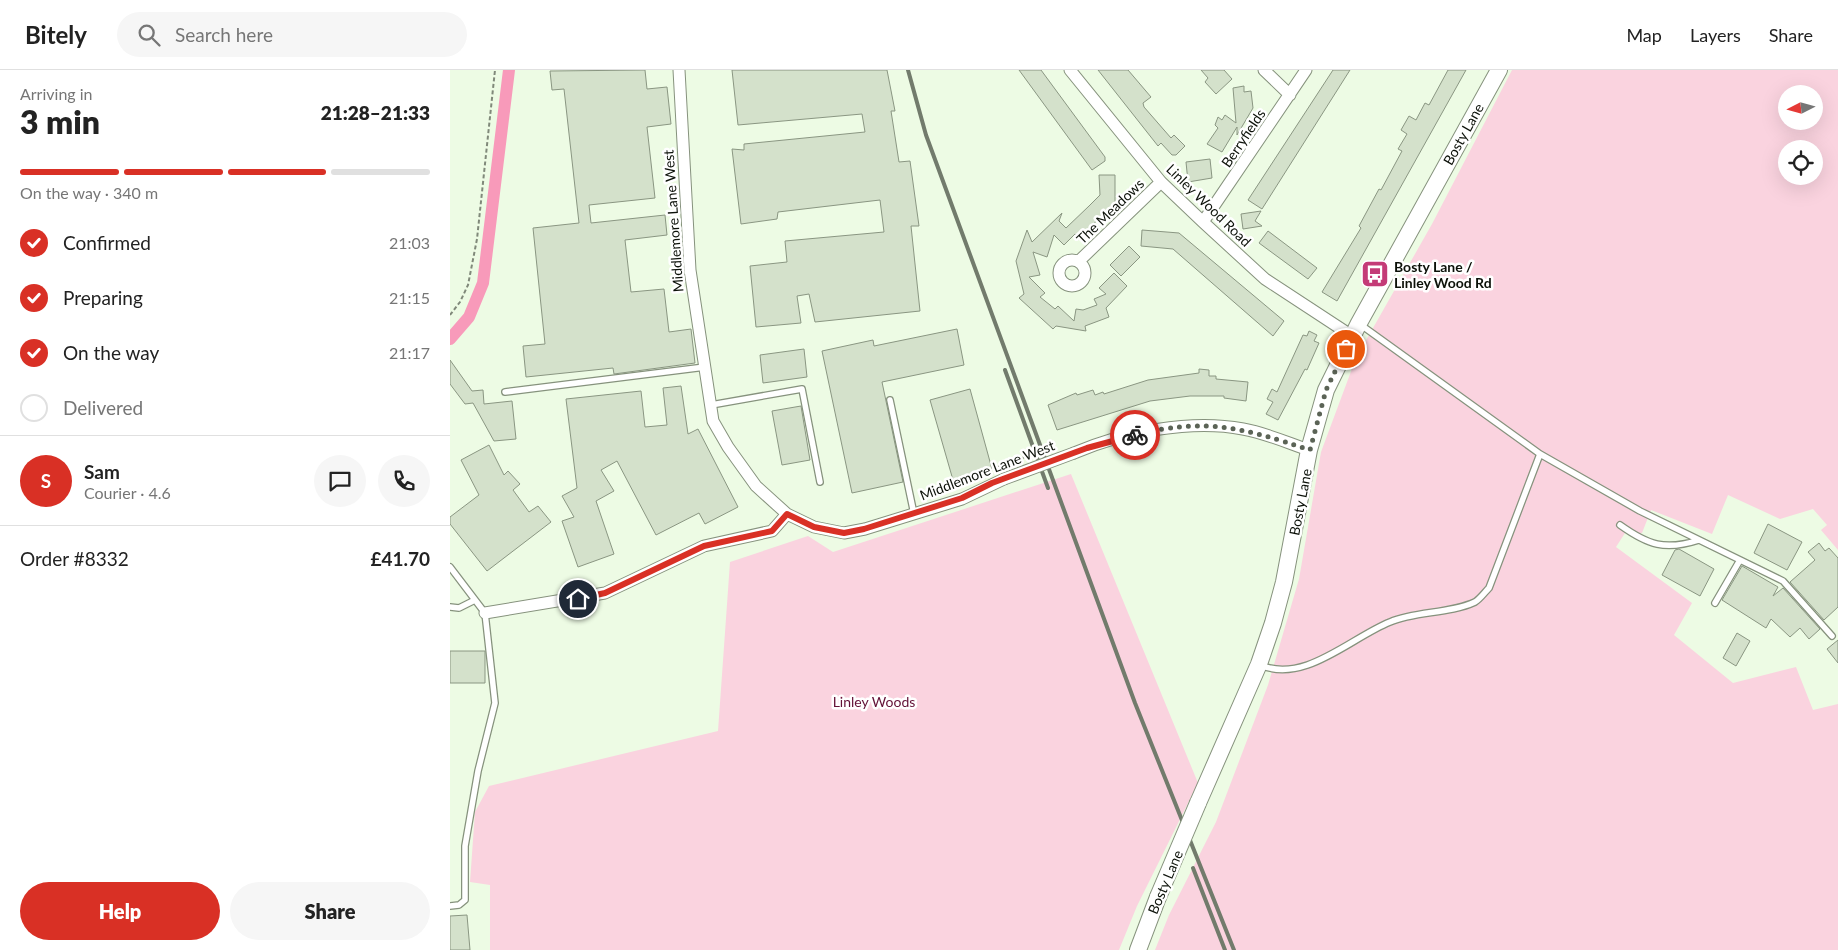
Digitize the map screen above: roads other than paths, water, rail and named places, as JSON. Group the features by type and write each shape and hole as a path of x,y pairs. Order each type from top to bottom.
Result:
{"main road":[{"name":"Bosty Lane","path":"1138,950 1158,897 1259,664 1284,582 1310,450 1326,390 1356,330 1498,70"}],"street":[{"name":"Middlemore Lane West","path":"679,70 690,270 713,421 728,447 756,486 787,514 814,527 844,533 914,514 962,498 1004,479 1074,453 1153,430 1202,424 1244,429 1310,450"},
{"name":"Linley Wood Road","path":"1070,70 1162,182 1203,222 1266,278 1356,330"},
{"path":"1264,70 1290,96"},
{"name":"Berryfields","path":"1203,222 1306,70"},
{"name":"The Meadows","path":"1079,261 1162,182"},
{"path":"485,613 605,593 704,546 772,531 787,514"}],"lane":[{"path":"1356,330 1540,454 1640,511 1783,581 1832,636"},
{"path":"505,392 705,367"},
{"path":"711,405 802,388 820,482"},
{"path":"890,400 914,514"},
{"path":"1259,664 1271,669 1301,666 1343,649 1362,635 1392,621 1477,601 1489,588 1540,454"},
{"path":"1620,526 1640,540 1650,544 1687,544 1700,540"},
{"path":"1716,603 1740,560"},
{"path":"450,567 485,613 495,703 478,771 466,846 465,900 459,905 450,906"},
{"path":"450,607 459,608 475,600"}],"waterway":[{"path":"450,339 469,317 483,283 509,70"}],"railway":[{"path":"908,70 926,135 1135,703 1234,950"},
{"path":"1005,370 1048,488"},
{"path":"1193,868 1225,950"}],"place":[{"name":"Bosty Lane / Linley Wood Rd","path":"1375,274"}],"park label":[{"name":"Linley Woods","path":"874,701"}]}
